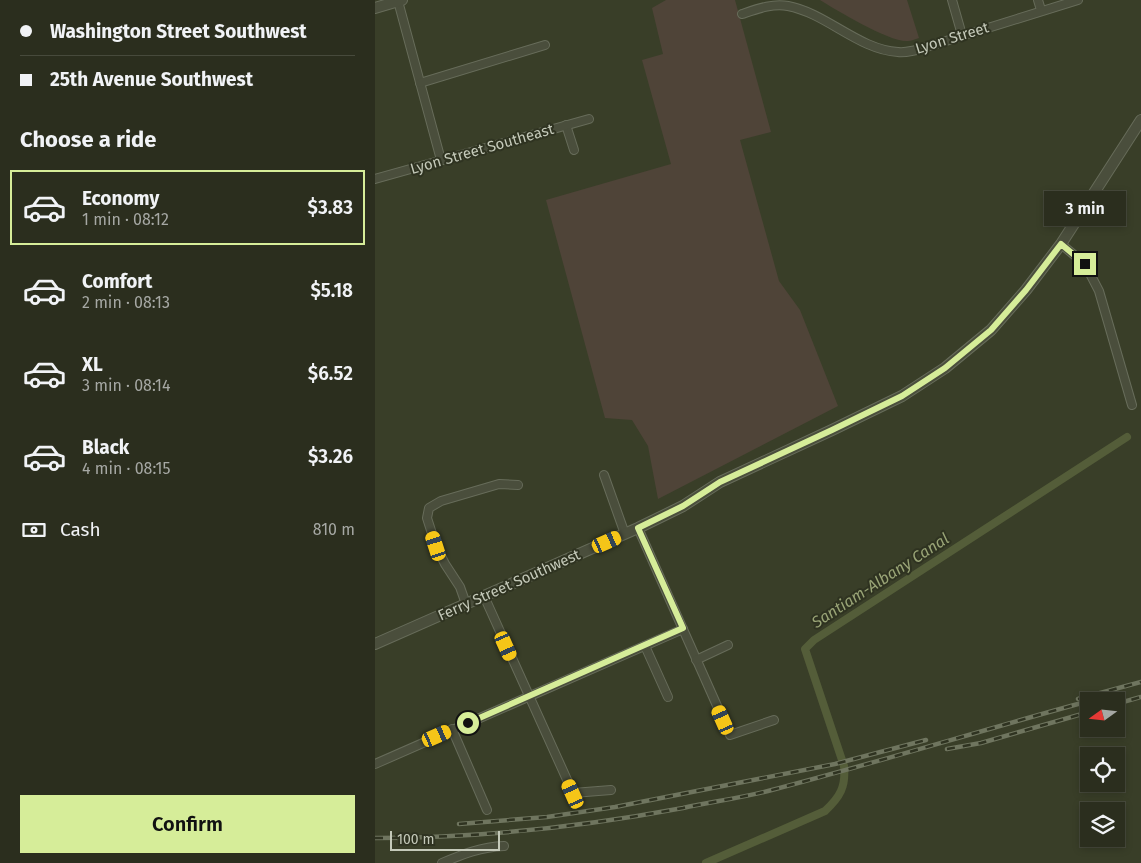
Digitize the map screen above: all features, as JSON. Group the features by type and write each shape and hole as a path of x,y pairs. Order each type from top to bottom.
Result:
{"street":[{"path":"952,0 962,35"},
{"path":"1038,0 1041,10"},
{"name":"Lyon Street","path":"742,14 773,6 788,6 807,13 881,49 898,53 917,50 1078,0"},
{"path":"375,8 400,1 441,160"},
{"path":"420,84 545,45"},
{"name":"Lyon Street Southeast","path":"375,179 589,119"},
{"name":"Ferry Street Southwest","path":"375,644 638,528 683,506 720,482 902,396 945,368 991,330 1026,290 1061,244 1141,120"},
{"path":"566,125 574,150"},
{"path":"1061,244 1085,264 1099,291 1132,405"},
{"path":"604,475 625,534"},
{"path":"466,604 460,587 436,546 427,518 429,508 441,501 499,484 518,485"},
{"path":"638,528 730,735 775,720"},
{"path":"484,596 573,794 611,790"},
{"path":"375,764 683,628"},
{"path":"696,660 728,645"},
{"path":"645,646 667,697"},
{"path":"452,729 487,810"},
{"path":"442,863 471,851 487,847 505,846"}],"shaded area":[{"path":"666,0 735,0 771,132 740,140 779,281 800,310 838,406 658,499 648,446 632,420 605,418 546,200 671,164 642,60 663,54 652,8"},
{"path":"820,0 907,0 919,38 908,41 889,37"}],"waterway":[{"name":"Santiam-Albany Canal","path":"706,863 825,811 835,801 841,791 844,780 844,766 805,649 814,640 1127,437"}],"railway":[{"path":"1078,699 1141,682"},
{"path":"1125,701 1141,697"},
{"path":"375,838 491,834 568,826 645,815 736,798 768,791 1080,704"},
{"path":"947,749 981,743 1080,715"},
{"path":"459,824 547,817 615,807 835,764 926,740"}],"route":[{"path":"468,723 683,628 638,528 683,506 720,482 902,396 945,368 991,330 1026,290 1061,244 1085,264"}]}
